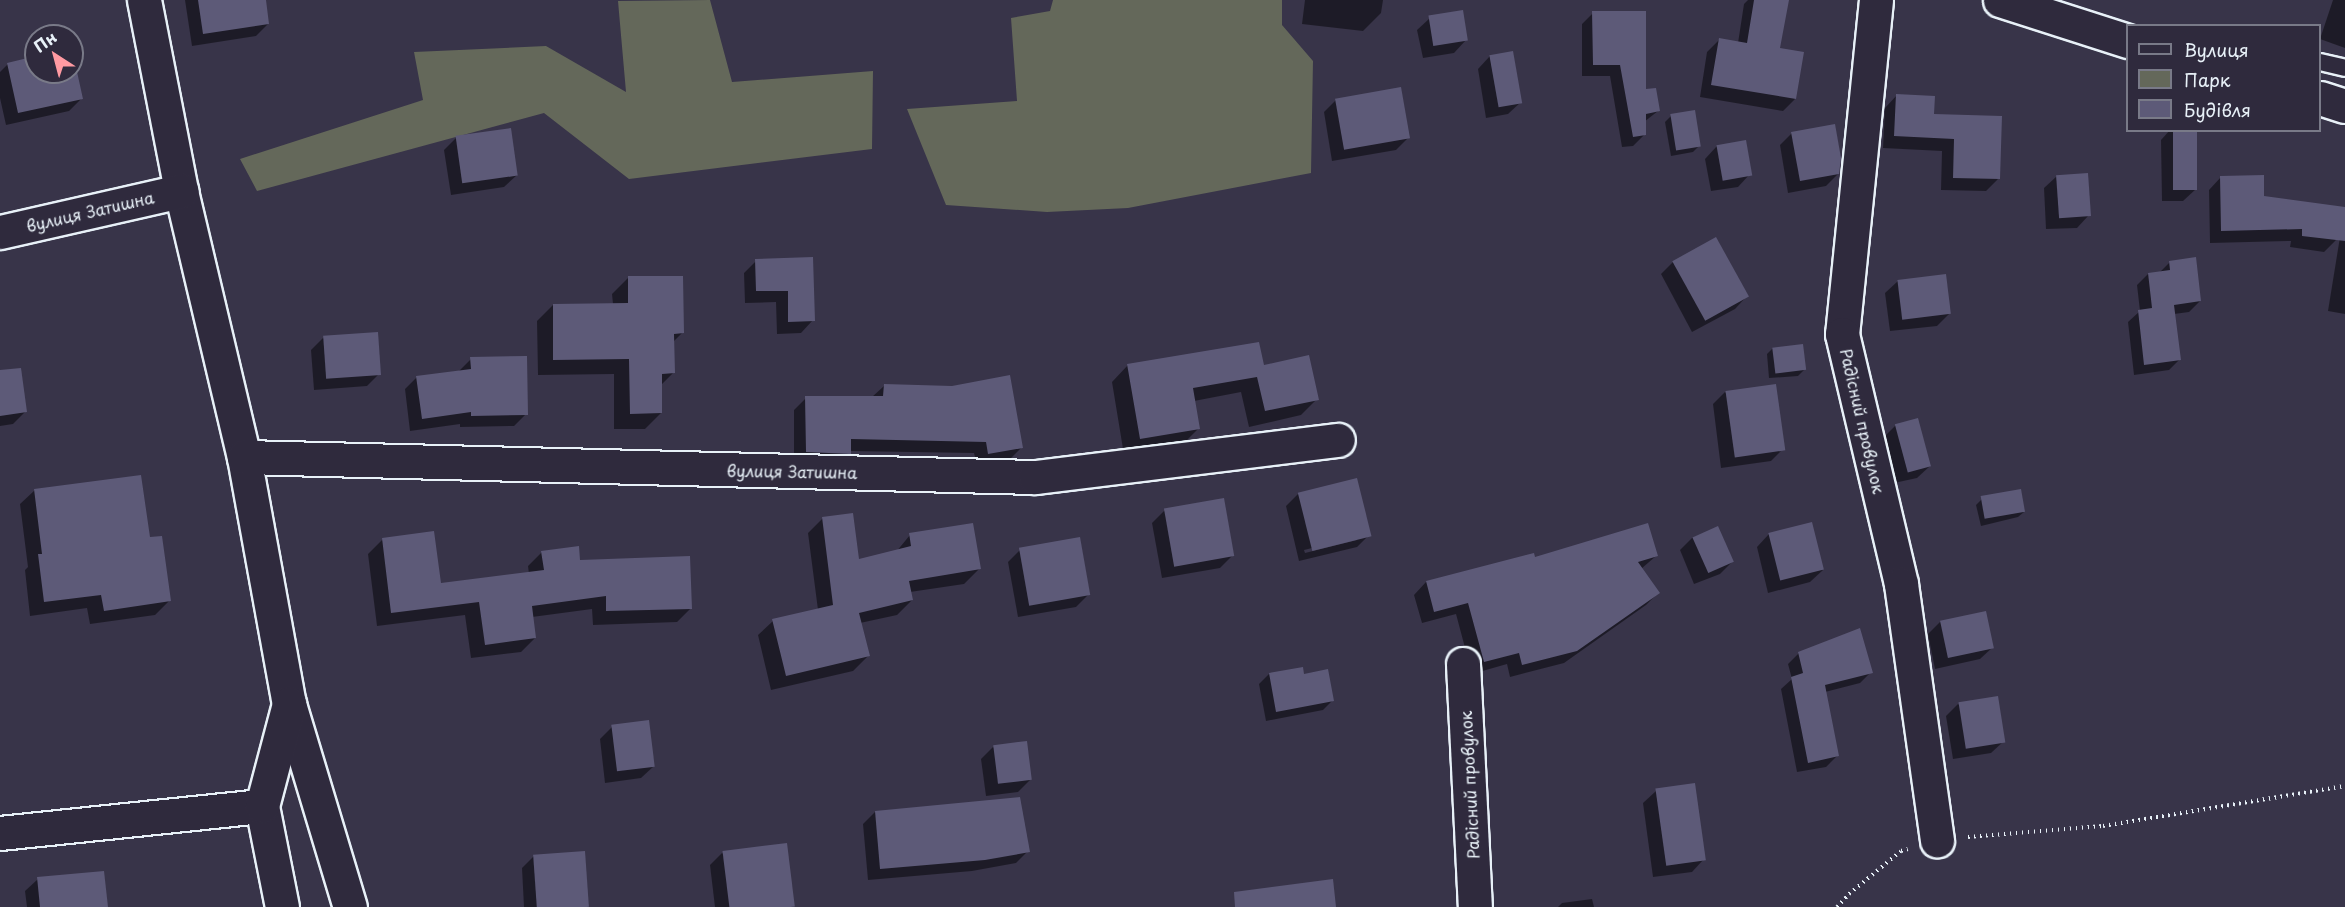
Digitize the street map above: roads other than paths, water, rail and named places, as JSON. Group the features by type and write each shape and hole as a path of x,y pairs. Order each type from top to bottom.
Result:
{"street":[{"path":"144,0 181,191 243,457 288,704 350,907"},
{"name":"Радісний провулок","path":"1876,0 1842,334 1901,584 1937,840"},
{"path":"2000,0 2126,41"},
{"path":"2321,99 2345,105"},
{"name":"вулиця Затишна","path":"0,232 181,191"},
{"name":"вулиця Затишна","path":"243,457 1035,477 1338,440"},
{"name":"Радісний провулок","path":"1463,664 1475,907"},
{"path":"282,907 262,806 288,704"},
{"path":"0,833 262,806"}],"lane":[{"path":"2321,62 2345,68"}]}
